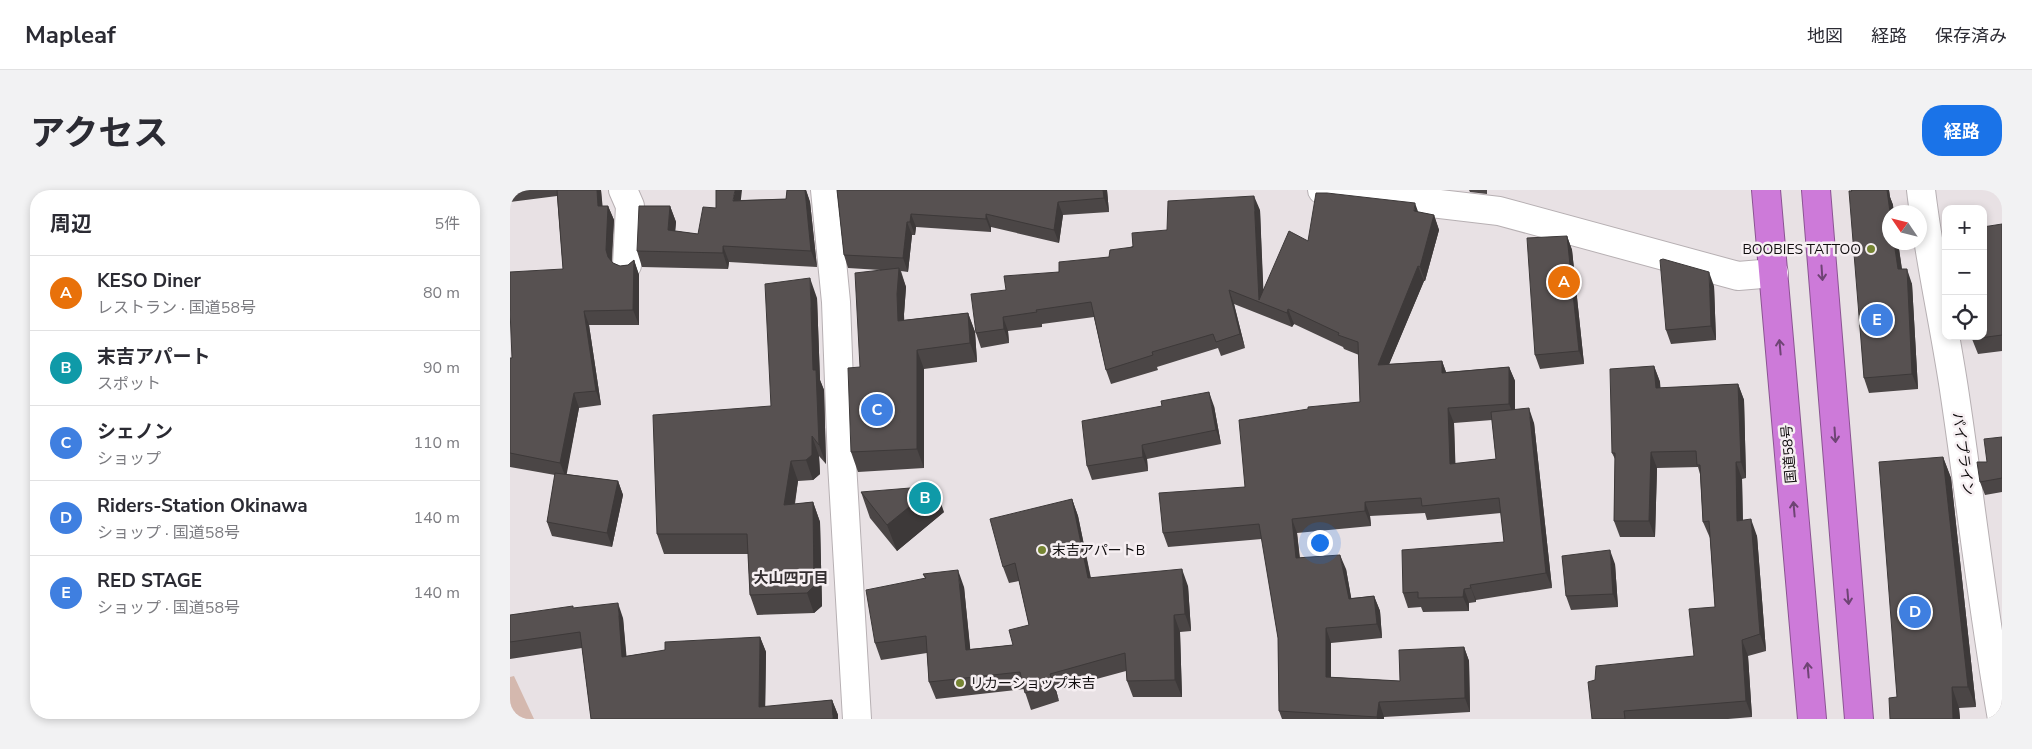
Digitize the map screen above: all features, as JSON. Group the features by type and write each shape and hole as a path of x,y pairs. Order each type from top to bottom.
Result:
{"highway":[{"name":"国道58号","path":"1766,190 1812,719"},
{"path":"1816,190 1859,719"}],"street":[{"path":"623,190 630,206 627,265"},
{"path":"825,190 836,302 842,463 857,719"},
{"path":"1322,190 1499,211 1738,276 1774,273"},
{"name":"パイプライン","path":"1921,190 1926,234 1955,394 1989,644 2002,719"}],"shaded area":[{"path":"514,676 534,719 510,719 510,677"}],"building":[{"path":"557,190 597,190 598,206 608,206 606,250 608,257 613,263 620,266 628,265 634,260 633,310 584,311 596,391 574,393 560,463 510,453 510,358 512,358 510,272 563,269"},
{"path":"716,190 735,190 733,201 786,199 787,190 805,190 811,251 723,246 723,253 637,251 639,206 670,206 668,230 698,234 703,207 716,208"},
{"path":"837,190 1103,190 1104,198 1058,202 1054,230 986,214 986,219 911,214 910,222 907,222 903,258 844,255"},
{"path":"1887,190 1889,205 1882,205 1882,250 1895,250 1898,269 1907,269 1912,374 1864,378 1849,191"},
{"path":"1316,193 1415,203 1414,211 1434,215 1420,267 1418,266 1378,365 1442,361 1442,373 1509,367 1509,404 1448,408 1450,464 1496,459 1491,412 1529,408 1546,573 1470,585 1471,588 1464,589 1463,597 1418,598 1418,592 1403,593 1402,550 1504,542 1499,498 1422,506 1421,498 1365,502 1365,511 1292,519 1296,558 1340,555 1349,599 1374,596 1377,624 1326,628 1326,677 1400,681 1399,650 1464,647 1465,698 1379,702 1377,717 1279,711 1278,638 1259,524 1163,533 1159,493 1245,487 1239,420 1308,409 1308,407 1360,402 1358,342 1338,335 1339,333 1288,309 1287,313 1229,290 1240,334 1216,342 1213,334 1152,352 1153,355 1106,370 1091,302 1003,317 1004,329 976,333 971,294 1006,290 1004,276 1059,272 1059,262 1109,257 1110,250 1133,247 1132,233 1167,230 1168,201 1254,196 1259,300 1289,231 1308,241"},
{"path":"2002,224 2002,335 1987,337 1987,250 1987,226"},
{"path":"1567,236 1579,351 1535,355 1527,238"},
{"path":"1663,259 1709,272 1711,326 1666,330 1660,260"},
{"path":"899,268 897,294 898,321 968,313 970,343 917,350 917,449 851,452 848,368 860,367 855,273"},
{"path":"810,278 813,370 816,370 819,445 812,436 812,455 806,460 791,461 784,505 813,502 814,586 807,593 750,595 747,534 657,534 653,415 771,406 765,284"},
{"path":"1654,366 1656,388 1738,384 1741,462 1736,462 1737,521 1751,519 1760,634 1742,640 1746,701 1624,711 1625,719 1592,719 1588,682 1595,680 1596,666 1694,656 1689,609 1715,607 1709,521 1703,522 1700,465 1697,465 1696,451 1651,452 1649,521 1614,521 1615,453 1612,453 1610,369"},
{"path":"1209,392 1216,430 1142,445 1143,457 1087,466 1082,421 1162,406 1161,401"},
{"path":"2002,437 2002,478 1980,482 1977,462 1987,462 1984,439"},
{"path":"1943,457 1968,687 1952,687 1953,719 1890,719 1889,698 1897,697 1879,462"},
{"path":"555,473 618,481 607,533 547,522"},
{"path":"935,486 887,525 861,492"},
{"path":"1072,499 1088,578 1182,569 1185,614 1174,615 1175,680 1127,681 1125,653 1050,674 1053,685 1025,693 1020,672 929,682 926,636 875,643 866,590 926,578 923,574 958,570 966,650 1013,645 1009,630 1029,625 1015,563 1003,567 990,519"},
{"path":"1610,550 1613,594 1566,596 1562,556"},
{"path":"618,603 622,657 665,650 665,642 760,637 759,707 832,700 833,719 591,719 580,632 510,642 510,615 573,606 573,608"}],"place":[{"name":"BOOBIES TATTOO","path":"1871,249"},
{"name":"KESO Diner","path":"1564,282"},
{"name":"RED STAGE","path":"1877,320"},
{"name":"シェノン","path":"877,410"},
{"name":"末吉アパート","path":"925,498"},
{"name":"末吉アパートB","path":"1042,550"},
{"name":"Riders-Station Okinawa","path":"1915,612"},
{"name":"リカーショップ末吉","path":"960,683"}],"district":[{"name":"大山四丁目","path":"791,578"}]}
